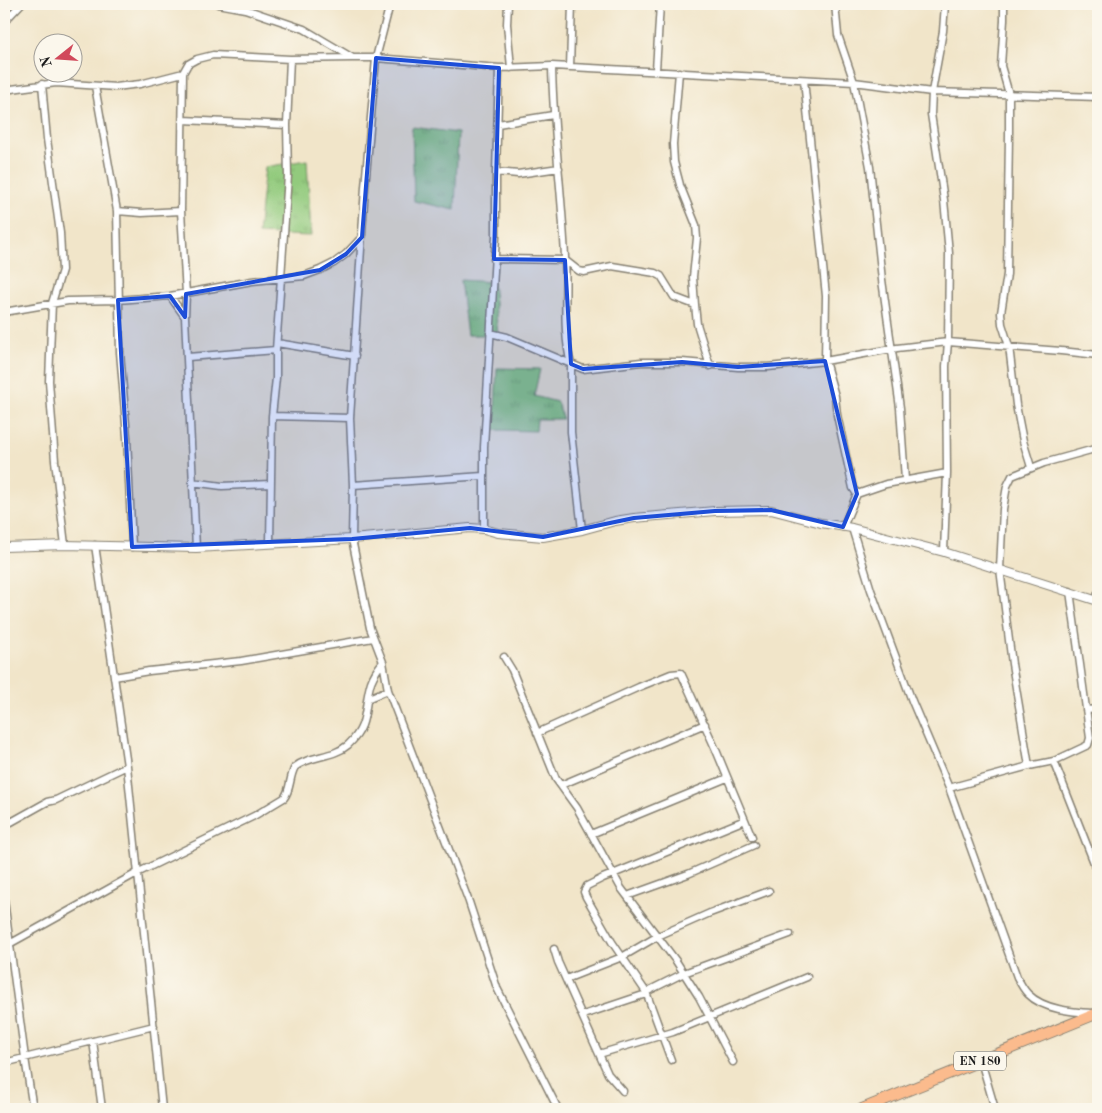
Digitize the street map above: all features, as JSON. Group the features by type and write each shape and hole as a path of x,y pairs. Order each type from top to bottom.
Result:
{"main road":[{"name":"EN 180","path":"862,1109 1098,1014"}],"street":[{"path":"4,22 21,4"},
{"path":"218,4 246,6 304,29 353,58"},
{"path":"390,4 376,58 362,237 350,418 353,485 352,539 373,638 382,662 388,690 469,902 497,988 558,1109"},
{"path":"508,4 507,24 511,68"},
{"path":"570,67 572,4"},
{"path":"656,70 660,4"},
{"path":"834,4 838,35 854,82 870,166 882,280 900,408 905,480"},
{"path":"944,552 947,473 946,366 949,253 941,176 932,125 932,92 945,4"},
{"path":"1004,4 1001,66 1009,94 1006,274 1001,313 1002,324 1009,346 1016,405 1023,441 1031,467"},
{"path":"196,548 181,211 183,74 188,64 197,59 213,56 290,59 376,58 499,68 552,66 656,70 854,82 932,92 1098,97"},
{"path":"270,543 272,416 288,176 287,125 290,59"},
{"path":"552,66 553,115 559,168 565,260 566,312 571,364 571,432 582,530"},
{"path":"484,529 483,476 494,259 499,68"},
{"path":"679,72 673,144 674,162 680,186 696,225 697,238 693,277 694,304 697,324 710,366"},
{"path":"4,90 42,84 71,83 95,86 124,86 183,74"},
{"path":"804,80 826,296 825,361 835,396 853,488 857,494"},
{"path":"42,84 47,139 60,233 62,270 52,303 49,381 65,545"},
{"path":"95,86 117,211 120,352 127,437 132,547"},
{"path":"498,124 553,115"},
{"path":"183,120 287,125"},
{"path":"496,172 518,174 559,168"},
{"path":"117,211 142,213 181,211"},
{"path":"4,312 80,300 118,300 170,296 281,277 304,276 320,270 346,254 362,237"},
{"path":"494,259 565,260 579,271 584,272 612,266 655,273 661,276 674,297 694,304"},
{"path":"170,296 185,316"},
{"path":"490,333 507,337 583,369 641,362 682,362 710,366 768,367 825,361 948,342 1098,355"},
{"path":"277,342 355,356"},
{"path":"188,357 276,350"},
{"path":"272,416 350,418"},
{"path":"1029,766 1012,664 1000,569 1003,509 1007,486 1012,476 1031,467 1098,448"},
{"path":"843,527 857,494 886,484 947,473"},
{"path":"353,485 483,476"},
{"path":"192,482 222,486 270,484"},
{"path":"4,547 95,545 196,548 352,539 470,528 498,533 543,537 634,518 715,511 771,510 852,528 944,552 1098,598"},
{"path":"852,528 871,590 912,701 949,788 1017,977 1027,993 1035,1000 1060,1009 1098,1014"},
{"path":"95,545 127,766 162,1109"},
{"path":"949,788 1054,761 1088,745 1090,738 1070,591"},
{"path":"114,677 148,671 241,661 373,638"},
{"path":"504,657 512,670 556,779 577,808 627,896 684,973 733,1062"},
{"path":"7,945 137,873 254,816 284,798 288,794 290,780 295,767 346,747 354,739 362,726 371,682 382,662"},
{"path":"537,734 639,686 678,673 683,675 752,837"},
{"path":"369,698 388,690"},
{"path":"1086,710 1098,709"},
{"path":"561,785 705,724"},
{"path":"1054,761 1075,810 1098,873"},
{"path":"4,826 47,802 56,800 127,766"},
{"path":"591,834 727,778"},
{"path":"671,1060 646,993 622,957 584,892 587,886 745,820"},
{"path":"627,896 688,874 754,845"},
{"path":"566,978 622,957 658,936 724,907 769,891"},
{"path":"4,900 7,945 33,1109"},
{"path":"583,1015 646,993 684,973 790,934"},
{"path":"554,949 608,1074 623,1091"},
{"path":"600,1054 661,1036 710,1018 807,977"},
{"path":"4,1062 154,1026"},
{"path":"93,1041 102,1109"},
{"path":"981,1061 995,1109"}],"highlighted area":[{"path":"376,58 499,68 494,259 565,260 571,364 583,369 682,362 738,367 825,361 857,494 843,527 771,510 715,511 634,518 543,537 470,528 352,539 132,547 118,300 170,296 185,317 186,294 320,270 346,254 362,237"}],"green space":[{"path":"412,127 458,133 455,210 414,201"},
{"path":"307,160 311,236 258,234 265,167"},
{"path":"460,280 493,282 498,335 467,335"},
{"path":"497,368 540,369 534,396 557,402 563,419 537,419 536,431 494,430"}]}
